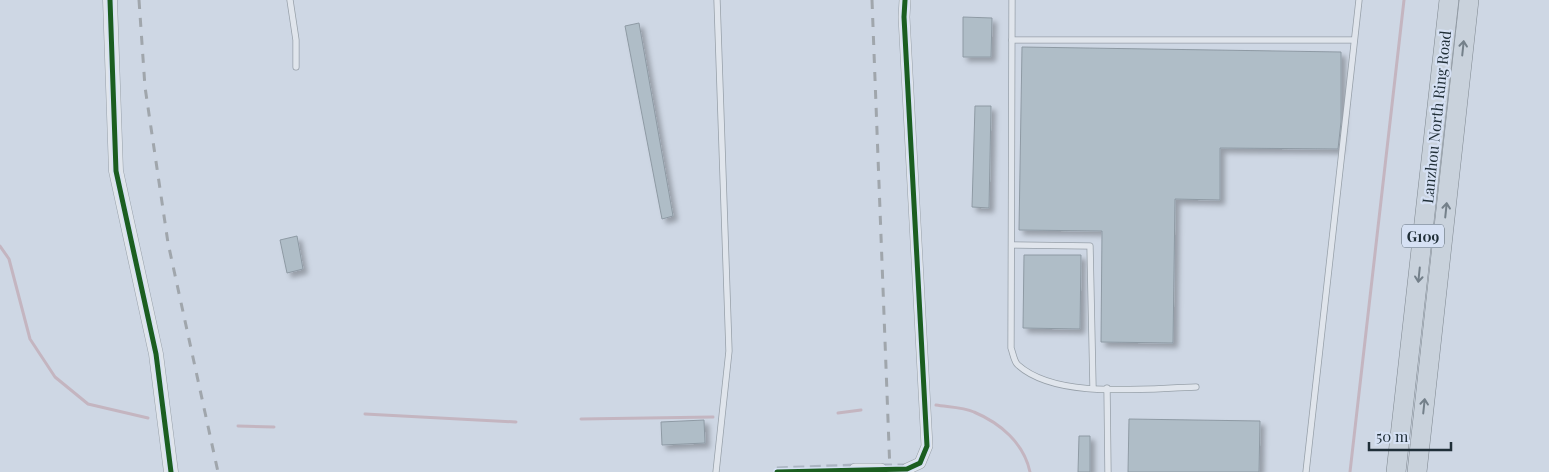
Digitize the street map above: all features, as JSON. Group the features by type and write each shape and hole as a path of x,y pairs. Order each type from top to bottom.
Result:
{"highway":[{"name":"Lanzhou North Ring Road","path":"1396,472 1449,0"},
{"name":"Lanzhou North Ring Road","path":"1417,472 1468,0"}],"street":[{"path":"110,0 116,171 156,354 171,472"},
{"path":"905,0 904,17 927,446 920,468 907,469"},
{"path":"855,469 881,469"}],"lane":[{"path":"290,0 296,40 296,67"},
{"path":"716,472 729,351 717,0"},
{"path":"1012,0 1011,348 1016,364 1033,374 1061,385 1107,388 1196,387"},
{"path":"1306,472 1359,0"},
{"path":"1012,40 1354,40"},
{"path":"1012,245 1090,246 1093,387"},
{"path":"1107,388 1108,472"}],"building":[{"path":"963,17 992,18 991,57 963,57"},
{"path":"639,23 673,216 662,219 625,26"},
{"path":"1022,47 1341,52 1341,122 1338,149 1220,148 1220,200 1175,199 1173,343 1101,342 1102,231 1019,230"},
{"path":"975,106 991,106 989,208 972,207"},
{"path":"297,236 303,269 287,273 280,240"},
{"path":"1024,255 1081,255 1080,329 1023,328"},
{"path":"1129,419 1260,421 1259,472 1128,472"},
{"path":"704,420 705,443 662,445 661,422"},
{"path":"1079,436 1090,436 1090,472 1078,472"}],"waterway":[{"path":"1350,472 1404,0"},
{"path":"0,246 9,259 30,339 55,377 88,404 148,418"},
{"path":"936,405 970,410 1002,428 1010,435 1022,452 1030,472"},
{"path":"838,413 861,410"},
{"path":"365,414 516,422"},
{"path":"581,419 713,417"},
{"path":"238,426 274,427"}],"tunnel":[{"path":"777,472 855,469"},
{"path":"881,469 907,469"}],"railway":[{"path":"139,0 145,87 168,243 218,472"},
{"path":"872,0 890,472"}],"cycle path":[{"path":"110,0 116,171 156,354 171,472"},
{"path":"777,472 907,469 920,463 927,446 904,17 905,0"}]}
